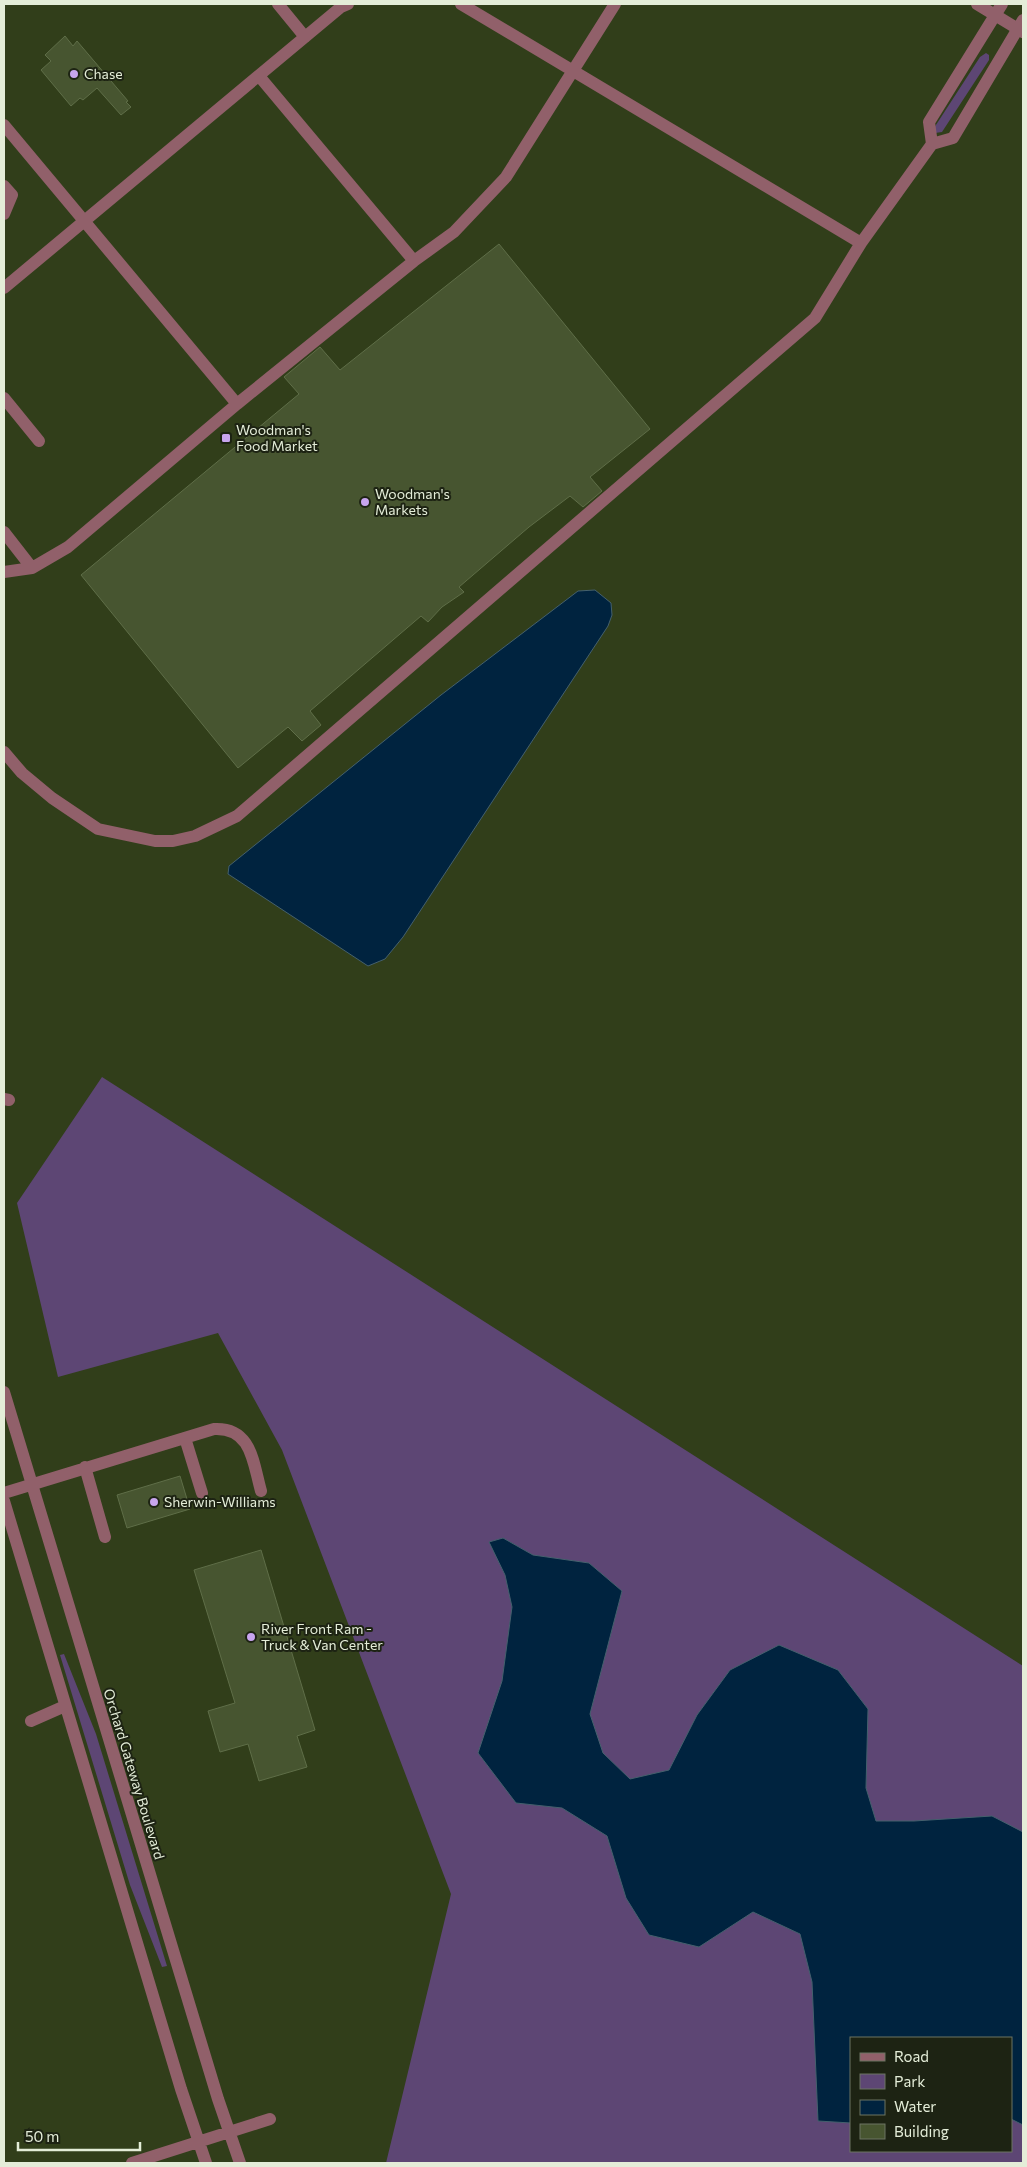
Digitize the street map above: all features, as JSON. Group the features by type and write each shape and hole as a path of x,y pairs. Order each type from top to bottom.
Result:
{"street":[{"path":"278,4 305,37"},
{"path":"4,288 305,37 348,4"},
{"path":"461,4 861,243"},
{"path":"4,572 32,568 68,547 236,404 414,261 454,232 506,177 615,4"},
{"path":"4,752 22,774 52,798 98,829 156,841 172,841 195,836 236,816 815,318 861,243 932,144 953,138 1021,27 998,9 977,4"},
{"path":"932,144 930,122 998,9"},
{"path":"259,76 414,261"},
{"path":"4,125 236,404"},
{"path":"4,186 12,195 4,214"},
{"path":"4,398 39,441"},
{"path":"4,532 32,568"},
{"name":"Orchard Gateway Boulevard","path":"4,1392 228,2132 240,2163"},
{"path":"4,1493 214,1429 228,1428 241,1436 249,1448 261,1491"},
{"path":"185,1438 202,1493"},
{"path":"85,1467 105,1537"},
{"path":"4,1501 206,2163"},
{"path":"31,1721 65,1706"},
{"path":"132,2163 270,2119"}],"green space":[{"path":"986,53 989,55 989,60 942,132 935,133 934,128 980,57"},
{"path":"102,1077 1023,1666 1023,2163 386,2163 451,1894 282,1450 218,1333 58,1377 17,1203"},
{"path":"64,1654 96,1734 167,1966 162,1967 130,1885 60,1655"}],"water":[{"path":"595,590 611,603 612,615 608,626 403,937 385,959 368,966 228,874 229,866 441,695 578,591"},
{"path":"503,1538 533,1555 589,1563 622,1591 590,1714 603,1753 630,1779 669,1770 697,1715 730,1670 779,1645 838,1670 868,1709 866,1788 876,1821 914,1821 992,1816 1023,1832 1023,2125 1012,2120 1012,2037 850,2037 850,2123 818,2121 812,1982 800,1934 753,1912 699,1947 649,1935 626,1898 607,1836 562,1808 516,1803 478,1753 502,1681 512,1607 505,1575 489,1542"}],"building":[{"name":"Chase","path":"65,36 73,46 77,41 131,107 121,115 97,88 83,100 80,98 71,106 41,70 51,61 45,55"},
{"name":"Woodman's Markets","path":"499,244 650,429 590,477 602,491 583,507 570,496 529,527 459,587 464,592 442,607 428,622 421,616 310,711 321,725 302,741 288,727 238,768 81,575 299,394 284,377 320,347 340,370"},
{"name":"Sherwin-Williams","path":"180,1476 190,1509 127,1528 117,1495"},
{"name":"River Front Ram - Truck & Van Center","path":"261,1550 315,1730 297,1736 307,1767 259,1781 248,1744 220,1752 208,1711 235,1703 194,1570"}],"place":[{"name":"Chase","path":"74,74"},
{"name":"Woodman's Food Market","path":"226,438"},
{"name":"Woodman's Markets","path":"365,502"},
{"name":"Sherwin-Williams","path":"154,1502"},
{"name":"River Front Ram - Truck & Van Center","path":"251,1637"}]}
